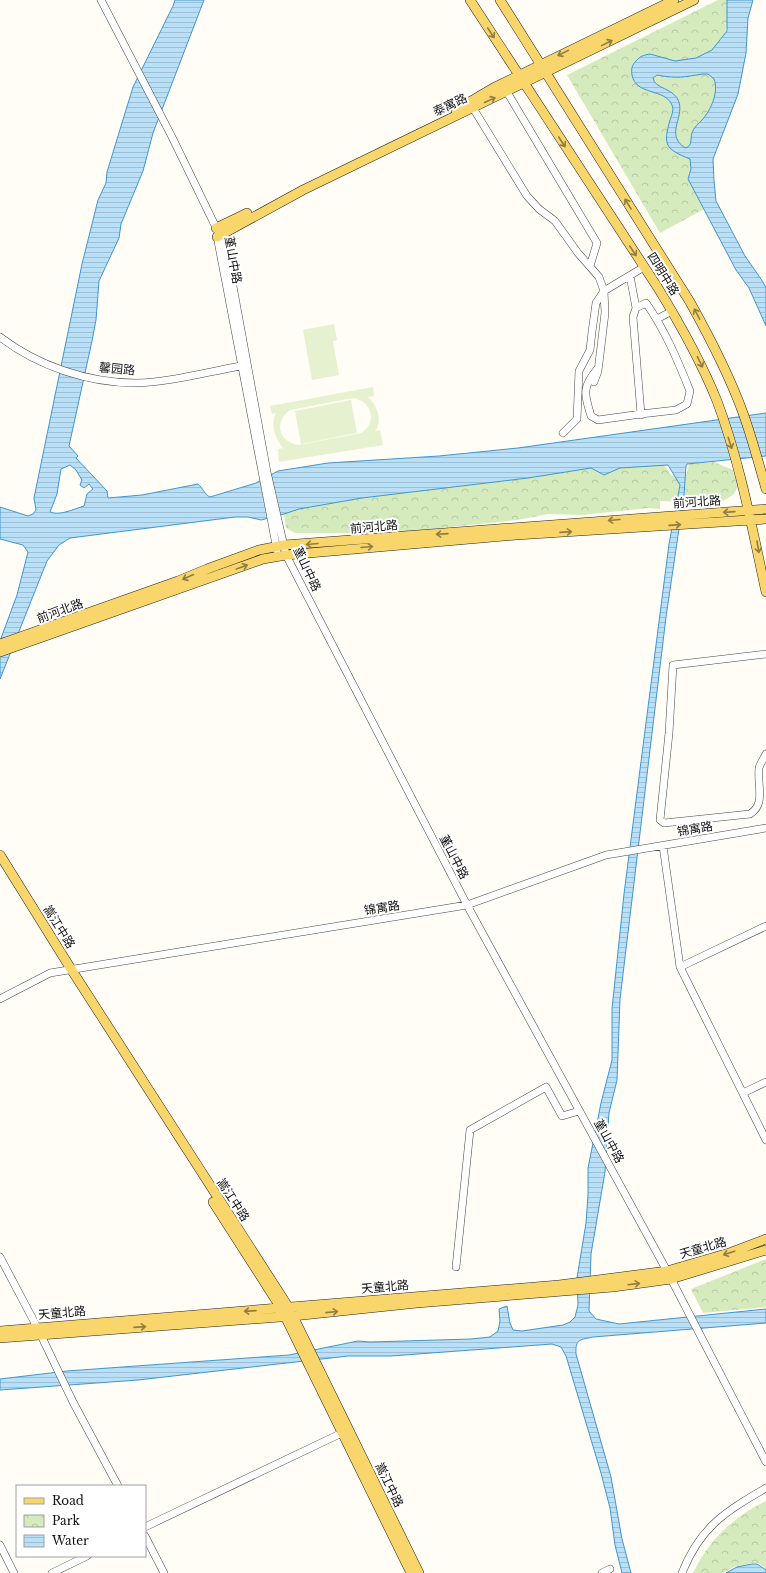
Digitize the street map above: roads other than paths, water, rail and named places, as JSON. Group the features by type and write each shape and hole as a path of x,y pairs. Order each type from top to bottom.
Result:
{"main road":[{"name":"四明中路","path":"470,0 644,267 687,337 704,372 722,417 738,468 752,520 766,592"},
{"name":"四明中路","path":"500,0 690,302 713,345 743,413 766,489"},
{"name":"泰寓路","path":"218,233 449,114 493,88 674,0"},
{"name":"泰寓路","path":"218,233 303,190 694,0"},
{"name":"前河北路","path":"0,652 21,641 263,559 281,551 516,535 653,522 692,514 766,509"},
{"name":"前河北路","path":"653,522 697,524 766,519"},
{"name":"前河北路","path":"0,644 21,641"},
{"name":"嵩江中路","path":"0,855 68,969"},
{"name":"嵩江中路","path":"0,867 68,969 305,1341 324,1380 345,1432 419,1573"},
{"name":"天童北路","path":"0,1338 36,1332 287,1312 559,1284 596,1284 669,1275 766,1239"},
{"path":"669,1275 766,1250"},
{"path":"287,1312 569,1290 596,1284"},
{"name":"嵩江中路","path":"287,1312 411,1573"},
{"name":"天童北路","path":"0,1331 36,1332"}],"street":[{"name":"堇山中路","path":"101,0 172,137 226,248 264,472"},
{"path":"507,92 597,243 590,266"},
{"path":"473,108 527,196 539,209 555,221 599,277 604,290 605,313 598,368 594,382"},
{"name":"堇山中路","path":"218,233 241,366 281,551 467,905 669,1275 766,1462"},
{"path":"563,432 577,419 579,370 590,350 596,303 604,290 644,267"},
{"path":"630,276 636,308 632,317 641,414"},
{"path":"598,368 588,380 585,396 592,416 598,420 676,410 687,404 690,391 657,320 646,303 636,308"},
{"path":"657,320 672,312"},
{"name":"馨园路","path":"0,336 19,350 37,360 54,367 100,380 136,383 241,366"},
{"path":"766,654 673,665 669,733 660,820 664,823 750,814 758,810 761,802 759,768 766,754"},
{"name":"锦寓路","path":"0,999 50,973 467,905 606,854 663,846 766,828"},
{"path":"663,846 680,967 766,1140"},
{"path":"680,967 766,926"},
{"path":"743,1094 766,1082"},
{"path":"456,1267 470,1130 546,1087 562,1116 579,1111"},
{"path":"0,1257 36,1332 117,1485"},
{"path":"146,1527 345,1432"},
{"path":"682,1573 700,1539 710,1528 730,1509 766,1488"},
{"path":"146,1538 164,1573"},
{"path":"0,1545 14,1573"},
{"path":"52,1573 85,1557"},
{"path":"602,1573 610,1569"}],"water":[{"path":"175,0 204,0 153,133 143,171 121,224 119,238 99,281 96,320 69,446 78,456 76,458 107,491 108,498 142,495 198,484 210,497 256,483 278,471 328,463 439,456 518,448 766,413 766,456 687,464 686,466 684,495 666,617 620,999 617,1080 609,1113 605,1172 591,1254 589,1311 596,1319 619,1324 766,1309 766,1323 593,1337 582,1339 578,1342 576,1354 611,1477 622,1539 631,1573 622,1573 615,1545 610,1508 601,1473 566,1356 561,1347 552,1344 391,1356 348,1356 138,1380 0,1390 0,1379 67,1371 289,1355 358,1341 370,1342 471,1339 490,1337 498,1331 500,1321 499,1309 507,1306 510,1323 513,1330 522,1331 563,1325 570,1322 575,1317 578,1305 577,1278 586,1223 588,1168 601,1103 612,1060 612,1009 624,894 669,544 680,485 668,465 620,468 604,475 591,468 528,478 362,498 299,509 261,520 248,517 235,517 70,538 59,545 47,561 0,679 0,641 17,595 28,552 23,545 0,539 0,507 28,516 33,514 36,510 34,498 82,264 98,200 106,183 107,172 133,87","holes":["70,465 76,470 82,480 80,485 84,488 89,484 93,489 87,494 84,506 63,513 50,512 57,494 61,469"]},
{"path":"727,0 753,0 748,18 746,53 738,94 713,159 716,201 745,256 766,288 766,326 749,288 736,270 688,179 691,169 690,159 675,152 668,145 667,135 673,109 672,105 663,96 639,86 635,82 632,75 634,64 642,56 650,54 675,61 696,58 712,50 727,31","holes":["708,74 714,79 716,89 715,95 705,116 693,131 689,146 685,148 679,143 676,137 676,126 680,108 677,97 654,82 653,78 657,75 685,77"]},
{"path":"757,1564 766,1570 766,1573 726,1573 737,1567"}]}
